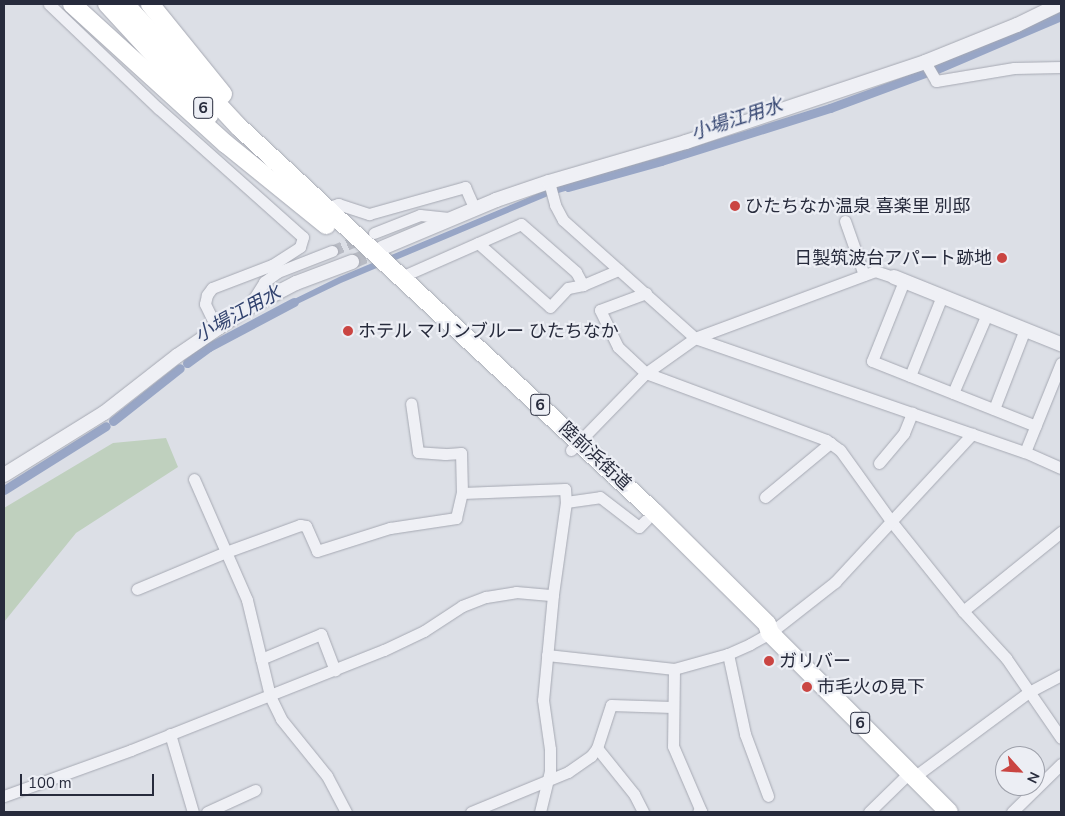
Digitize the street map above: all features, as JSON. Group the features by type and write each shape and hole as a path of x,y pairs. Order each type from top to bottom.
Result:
{"highway":[{"path":"72,4 226,144 306,207"},
{"name":"6","path":"107,4 211,117 306,207"},
{"name":"6","path":"125,4 240,127 301,186"},
{"path":"150,4 244,120 301,186"},
{"name":"陸前浜街道","path":"301,186 401,277 575,445 767,624 770,633 949,812"},
{"name":"陸前浜街道","path":"306,207 575,445 646,520 760,631 770,633"}],"street":[{"path":"49,4 158,108 303,238 300,247 272,265 212,288 206,295 204,304 217,328"},
{"path":"382,248 452,218 549,182 686,142 925,62 1017,25 1060,4"},
{"path":"925,62 936,81 1014,68 1061,67"},
{"path":"549,182 555,205 563,220 695,338 1025,452 1061,468"},
{"path":"325,208 338,204 369,214 465,187 475,209"},
{"path":"374,233 420,215 452,218"},
{"path":"845,221 864,275"},
{"path":"401,277 521,224 576,272 583,285"},
{"path":"478,243 550,307 568,288 583,285 619,270"},
{"path":"248,308 264,282 278,272 332,251"},
{"path":"4,475 104,413 177,356 248,308 296,283 352,262"},
{"path":"575,445 646,373 695,338 875,271 1061,344"},
{"path":"899,279 872,361 1036,426"},
{"path":"646,293 600,310 618,347 646,373 830,443 845,458 891,522 962,611 1006,658 1061,738"},
{"path":"910,376 942,296"},
{"path":"953,393 987,314"},
{"path":"994,409 1025,329"},
{"path":"1025,452 1061,363"},
{"path":"137,589 226,552 300,525 306,526 317,551 390,528 456,518 462,492 461,453 418,452 411,403"},
{"path":"880,463 904,433 912,413"},
{"path":"547,655 674,669 728,654 770,633 835,582 972,434"},
{"path":"765,496 830,443"},
{"path":"194,479 247,600 270,696 281,719 327,776 346,812"},
{"path":"462,492 565,489 566,502 553,595 543,700 550,749 548,781 540,812"},
{"path":"566,502 600,497 638,527 646,520"},
{"path":"962,611 1061,532"},
{"path":"4,796 335,670 424,632 462,606 486,597 516,592 553,595"},
{"path":"261,658 321,634 335,670"},
{"path":"728,654 746,734 768,796"},
{"path":"674,669 672,707 673,746 701,811 698,812"},
{"path":"868,812 912,775 1029,692 1061,675"},
{"path":"471,812 568,772 591,756 597,748 611,705 672,707"},
{"path":"170,734 193,812"},
{"path":"597,748 634,794 643,812"},
{"path":"1012,812 1061,764"},
{"path":"207,812 254,790"}],"green space":[{"path":"166,438 178,467 76,533 4,622 4,508 113,443"}],"water":[{"path":"578,181 579,187 548,196 341,283 285,310 282,305 339,277 546,190"}],"waterway":[{"name":"小場江用水","path":"932,71 1061,16"},
{"name":"小場江用水","path":"568,187 661,161 830,108 925,73"},
{"name":"小場江用水","path":"187,363 209,347 294,302"},
{"name":"小場江用水","path":"113,421 180,368"},
{"name":"小場江用水","path":"4,490 106,426"}],"tunnel":[{"path":"332,251 365,237"},
{"path":"352,262 382,249"}],"place":[{"name":"ひたちなか温泉 喜楽里 別邸","path":"735,206"},
{"name":"日製筑波台アパート跡地","path":"1002,258"},
{"name":"ホテル マリンブルー ひたちなか","path":"348,331"},
{"name":"ガリバー","path":"769,661"},
{"name":"市毛火の見下","path":"807,687"}]}
